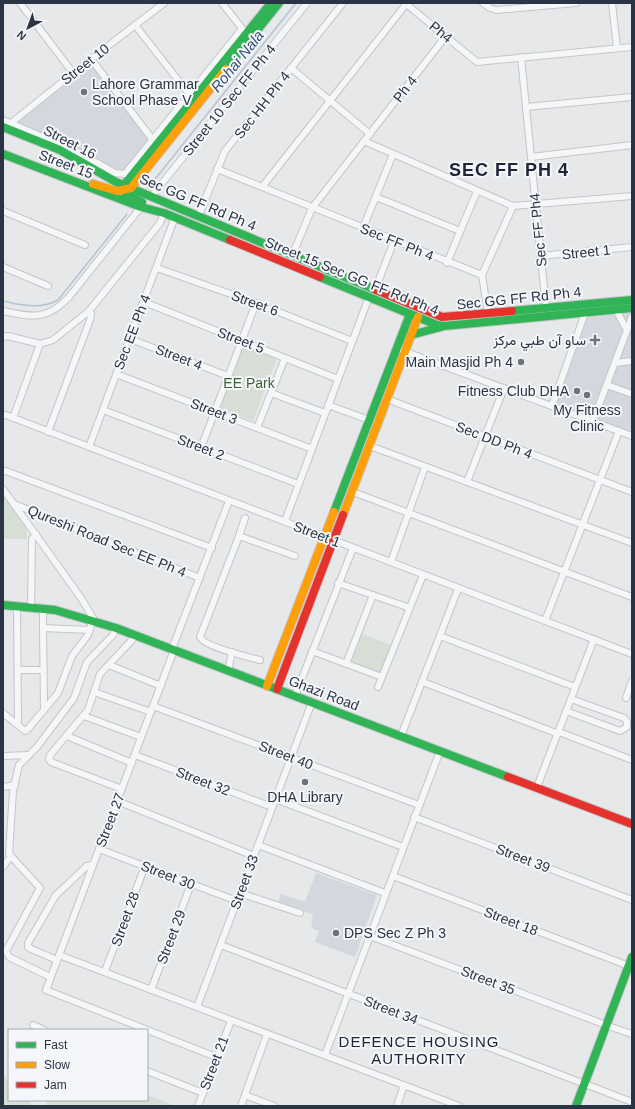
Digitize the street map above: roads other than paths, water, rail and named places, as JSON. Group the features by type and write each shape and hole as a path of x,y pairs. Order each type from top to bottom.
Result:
{"main road":[{"path":"126,188 201,85 244,32 270,3"},
{"path":"78,182 97,184 115,190 126,188 279,3"},
{"name":"Street 16","path":"8,126 75,157 126,188"},
{"name":"Street 15","path":"3,154 120,199"},
{"path":"126,188 129,196 155,210"},
{"name":"Sec GG FF Rd Ph 4","path":"126,188 442,317 546,308 613,307 632,300"},
{"name":"Street 15 Sec GG FF Rd Ph 4","path":"120,199 175,217 410,314 444,326 585,313 613,307 632,308"},
{"path":"267,686 410,314"},
{"path":"277,689 353,492 404,351 418,317"},
{"path":"411,335 444,326"},
{"name":"Ghazi Road","path":"3,605 43,608 71,614 116,628 632,824"},
{"path":"582,1106 587,1085 630,969 632,957"},
{"path":"576,1106 587,1085"}],"street":[{"path":"20,3 73,73"},
{"name":"Street 10","path":"8,126 91,58 164,3"},
{"path":"222,3 244,32"},
{"name":"Street 10 Sec FF Ph 4","path":"151,197 307,3"},
{"name":"Sec HH Ph 4","path":"198,217 225,151 343,3"},
{"path":"262,187 406,3"},
{"name":"Ph4","path":"406,3 477,62 521,57"},
{"path":"483,3 496,10 576,3"},
{"path":"612,3 617,48"},
{"path":"135,26 189,94"},
{"name":"Ph 4","path":"312,208 446,36"},
{"path":"521,57 632,47"},
{"name":"Sec FF Ph4","path":"521,57 546,308"},
{"path":"91,58 153,140"},
{"path":"291,68 370,134"},
{"path":"3,120 8,126 80,153 120,175 129,170 189,94 201,85"},
{"path":"526,107 632,97"},
{"path":"364,141 513,206 632,196"},
{"path":"531,157 632,145"},
{"path":"363,228 394,154"},
{"name":"Sec FF Ph 4","path":"217,169 482,276"},
{"path":"448,263 477,191"},
{"path":"376,197 460,231"},
{"name":"Sec FF Ph4","path":"482,276 513,206"},
{"path":"3,311 35,316 44,315 55,310 78,287 142,207"},
{"path":"292,256 312,208"},
{"path":"3,211 85,245"},
{"path":"3,337 8,336 40,344 53,340 89,311 160,223 164,213"},
{"name":"Sec EE Ph 4","path":"89,447 175,217"},
{"path":"375,290 394,241"},
{"name":"Street 1","path":"540,256 632,247"},
{"path":"3,267 48,286"},
{"name":"Street 6","path":"157,268 256,303 352,341"},
{"path":"482,276 488,314"},
{"path":"285,521 369,297"},
{"name":"Street 5","path":"144,302 338,379"},
{"path":"201,448 256,303"},
{"path":"613,307 627,330"},
{"path":"48,432 90,320 91,314 89,311"},
{"path":"552,406 585,313"},
{"path":"593,421 632,317"},
{"name":"Street 4","path":"130,339 228,376"},
{"path":"13,418 40,344"},
{"path":"396,348 632,436"},
{"path":"257,428 285,358"},
{"path":"615,363 632,361"},
{"name":"Street 3","path":"116,374 312,449"},
{"path":"607,385 632,394"},
{"path":"467,482 504,388"},
{"path":"271,393 325,413"},
{"name":"Sec DD Ph 4","path":"387,399 632,492"},
{"path":"328,405 369,420"},
{"name":"Street 2","path":"103,410 298,484"},
{"name":"Street 1","path":"3,414 285,521 458,589 632,654"},
{"path":"545,621 619,431"},
{"path":"370,446 632,543"},
{"path":"391,562 425,467"},
{"path":"3,470 212,548"},
{"path":"3,489 81,598 92,615 93,621 86,639 72,656 58,694 27,730 3,713"},
{"path":"353,492 632,597"},
{"name":"Street 27","path":"145,1029 46,990 92,865 154,706 173,650 229,501"},
{"name":"Qureshi Road Sec EE Ph 4","path":"14,504 200,578"},
{"path":"245,518 200,638 203,641 232,652 260,660"},
{"path":"31,607 32,539 36,534"},
{"path":"239,536 295,556"},
{"path":"295,696 352,548"},
{"path":"378,687 423,575"},
{"path":"338,583 410,608"},
{"path":"401,736 458,589"},
{"path":"346,664 373,595"},
{"path":"17,606 18,725"},
{"path":"43,608 44,710"},
{"path":"43,628 90,630"},
{"path":"50,977 9,958 6,951 40,888 9,854 15,785 19,765 56,723 74,698 88,662 113,635 116,628"},
{"path":"122,789 51,762 50,756 84,716 100,674 135,635"},
{"path":"440,636 575,686"},
{"path":"537,787 594,639"},
{"path":"312,651 382,677"},
{"path":"228,671 232,652"},
{"path":"109,665 161,686"},
{"path":"18,670 44,670"},
{"path":"626,698 632,681"},
{"path":"423,682 632,760"},
{"path":"94,692 151,712"},
{"path":"566,711 620,731 627,727 624,718 571,698"},
{"name":"Street 33","path":"197,1007 312,702"},
{"name":"Street 40","path":"154,706 419,805"},
{"path":"84,716 141,737"},
{"path":"67,736 132,763"},
{"path":"325,1055 440,751"},
{"path":"3,756 29,755"},
{"name":"Street 32","path":"135,755 272,807"},
{"path":"3,787 15,785"},
{"path":"275,799 403,847"},
{"path":"117,802 254,856"},
{"name":"Street 39","path":"414,817 632,900"},
{"path":"3,824 11,825"},
{"path":"258,844 385,893"},
{"name":"Street 30","path":"99,849 238,901"},
{"path":"3,867 11,856"},
{"path":"92,865 87,866 56,895 28,943 28,947 105,971 151,990 458,1106"},
{"name":"Street 28","path":"105,971 145,866"},
{"name":"Street 18","path":"392,876 630,969"},
{"name":"Street 29","path":"151,990 191,884"},
{"path":"240,893 300,913"},
{"name":"Street 35","path":"370,936 632,1034"},
{"name":"Street 34","path":"221,945 587,1085"},
{"name":"Street 21","path":"198,1106 231,1020"},
{"path":"33,1025 42,1029"},
{"name":"Street 27","path":"148,1030 216,1057"},
{"path":"241,1106 267,1034"},
{"path":"148,1071 202,1093"},
{"path":"397,1106 404,1085"},
{"path":"587,1085 632,1102"},
{"path":"246,1095 274,1106"}],"waterway":[{"name":"Rohai Nala","path":"148,188 296,3"},
{"name":"Rohai Nala","path":"3,301 38,306 58,300 127,214"}],"place":[{"name":"Lahore Grammar School Phase V","path":"84,92"},
{"name":"ساو آن طبي مرکز","path":"595,340"},
{"name":"Main Masjid Ph 4","path":"521,362"},
{"name":"Fitness Club DHA","path":"577,391"},
{"name":"My Fitness Clinic","path":"587,395"},
{"name":"DHA Library","path":"305,782"},
{"name":"DPS Sec Z Ph 3","path":"336,933"}],"district":[{"name":"SEC FF PH 4","path":"509,170"},
{"name":"DEFENCE HOUSING AUTHORITY","path":"419,1050"}],"park label":[{"name":"EE Park","path":"249,383"}]}
